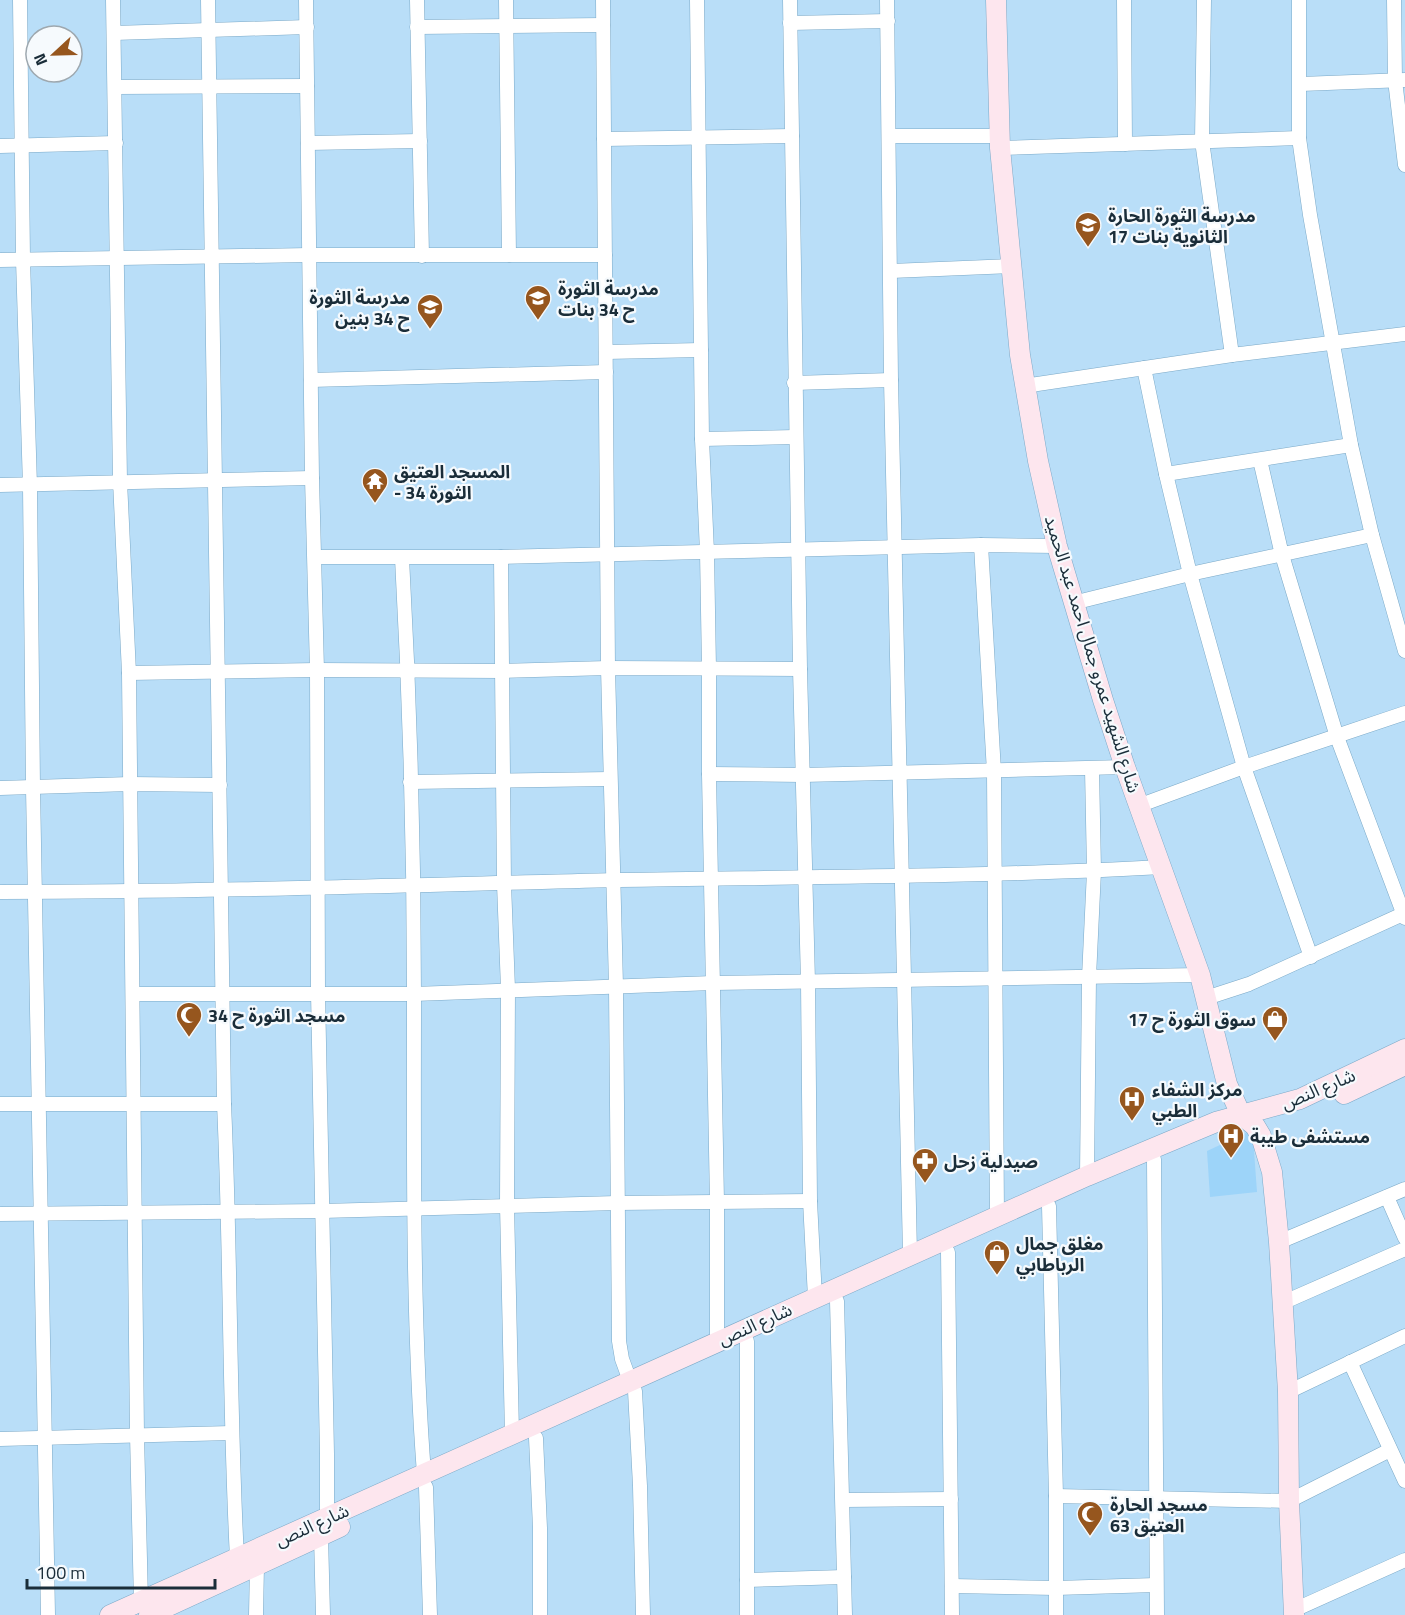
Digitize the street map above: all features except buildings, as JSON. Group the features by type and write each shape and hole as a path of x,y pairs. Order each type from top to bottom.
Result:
{"main road":[{"name":"شارع الشهيد عمرو جمال احمد عبد الحميد","path":"996,0 999,142 1024,386 1057,546 1125,767 1200,975 1227,1084 1268,1152 1272,1172 1279,1242 1288,1392 1288,1501 1294,1613"},
{"name":"شارع النص","path":"425,1481 512,1434 747,1341 1154,1159 1300,1099 1405,1049"},
{"name":"شارع النص","path":"149,1611 237,1558 324,1527 425,1481 536,1438 717,1341 1184,1134 1216,1122 1303,1112 1405,1065"},
{"name":"شارع النص","path":"110,1615 149,1611 257,1565 324,1527"}],"street":[{"path":"20,0 48,1615"},
{"path":"113,0 120,481 129,673 137,1435 149,1611"},
{"path":"208,0 231,1433 237,1558"},
{"path":"306,0 310,380 317,670 323,1615"},
{"path":"417,0 422,256"},
{"path":"506,0 509,255"},
{"path":"603,0 608,668 616,986 619,1341 622,1359 632,1386 640,1486 643,1615"},
{"path":"697,0 702,439 710,669 709,774 717,1202 717,1341"},
{"path":"790,0 794,383 806,878 810,1201 814,1298"},
{"path":"887,0 891,380 910,1254"},
{"path":"1124,0 1125,144"},
{"path":"1204,0 1202,141 1232,355"},
{"path":"1299,0 1299,138 1310,215 1351,445 1372,535 1403,634 1405,651"},
{"path":"1394,0 1405,165"},
{"path":"790,23 888,21"},
{"path":"417,27 603,25"},
{"path":"114,33 307,27"},
{"path":"1300,84 1400,80"},
{"path":"115,87 307,86"},
{"path":"604,139 792,136"},
{"path":"889,136 999,142 1125,144 1299,138"},
{"path":"308,143 420,141"},
{"path":"0,146 116,143"},
{"path":"0,260 309,255 605,255"},
{"path":"891,271 1012,266"},
{"path":"1024,386 1232,355 1405,333"},
{"path":"606,352 701,350"},
{"path":"1144,368 1190,574 1244,767 1311,957"},
{"path":"310,380 606,372"},
{"path":"794,383 891,380"},
{"path":"702,439 795,437"},
{"path":"1166,474 1351,445"},
{"path":"1206,998 1249,984 1405,915 1337,737 1282,555 1260,460"},
{"path":"0,485 312,478"},
{"path":"1073,603 1190,574 1372,535"},
{"path":"315,557 501,557 981,545 1057,546"},
{"path":"981,545 994,772 997,1217"},
{"path":"501,557 502,781 508,990 507,1205 512,1434"},
{"path":"402,558 408,671 414,994 413,1208 419,1412 425,1481 430,1615"},
{"path":"129,673 317,670 502,671 608,668 800,669"},
{"path":"1138,806 1244,767 1405,713"},
{"path":"709,774 803,776 1125,767"},
{"path":"1088,1176 1089,977 1094,871 1092,769"},
{"path":"410,782 610,778"},
{"path":"0,788 130,784 220,785"},
{"path":"0,892 993,875 1162,867"},
{"path":"133,993 414,994 712,983 1200,975"},
{"path":"0,1104 225,1104"},
{"path":"1154,1159 1157,1615"},
{"path":"1279,1242 1405,1189"},
{"path":"1387,1197 1405,1238"},
{"path":"0,1214 322,1211 507,1205 810,1201"},
{"path":"1049,1206 1056,1496 1056,1615"},
{"path":"1282,1303 1405,1249"},
{"path":"948,1252 952,1615"},
{"path":"837,1301 845,1615"},
{"path":"1288,1392 1405,1336"},
{"path":"747,1341 747,1615"},
{"path":"1350,1362 1405,1481"},
{"path":"0,1439 231,1433"},
{"path":"536,1438 540,1528 540,1615"},
{"path":"1056,1496 1288,1501 1390,1450"},
{"path":"843,1500 951,1499"},
{"path":"1294,1613 1405,1560"},
{"path":"256,1615 257,1565"},
{"path":"747,1580 844,1577"},
{"path":"952,1586 1056,1588 1156,1585"}],"shaded area":[{"name":"مستشفى طيبة","path":"1248,1132 1253,1137 1257,1192 1210,1197 1207,1151"}],"place":[{"name":"مدرسة الثورة الحارة 17 الثانوية بنات","path":"1088,248"},
{"name":"مدرسة الثورة ح 34 بنات","path":"538,321"},
{"name":"مدرسة الثورة ح 34 بنين","path":"430,330"},
{"name":"المسجد العتيق - الثورة 34","path":"375,504"},
{"name":"مسجد الثورة ح 34","path":"189,1038"},
{"name":"سوق الثورة ح 17","path":"1275,1042"},
{"name":"مركز الشفاء الطبي","path":"1132,1122"},
{"name":"مستشفى طيبة","path":"1231,1159"},
{"name":"صيدلية زحل","path":"925,1184"},
{"name":"مغلق جمال الرباطابي","path":"997,1276"},
{"name":"مسجد الحارة 63 العتيق","path":"1090,1537"}]}
